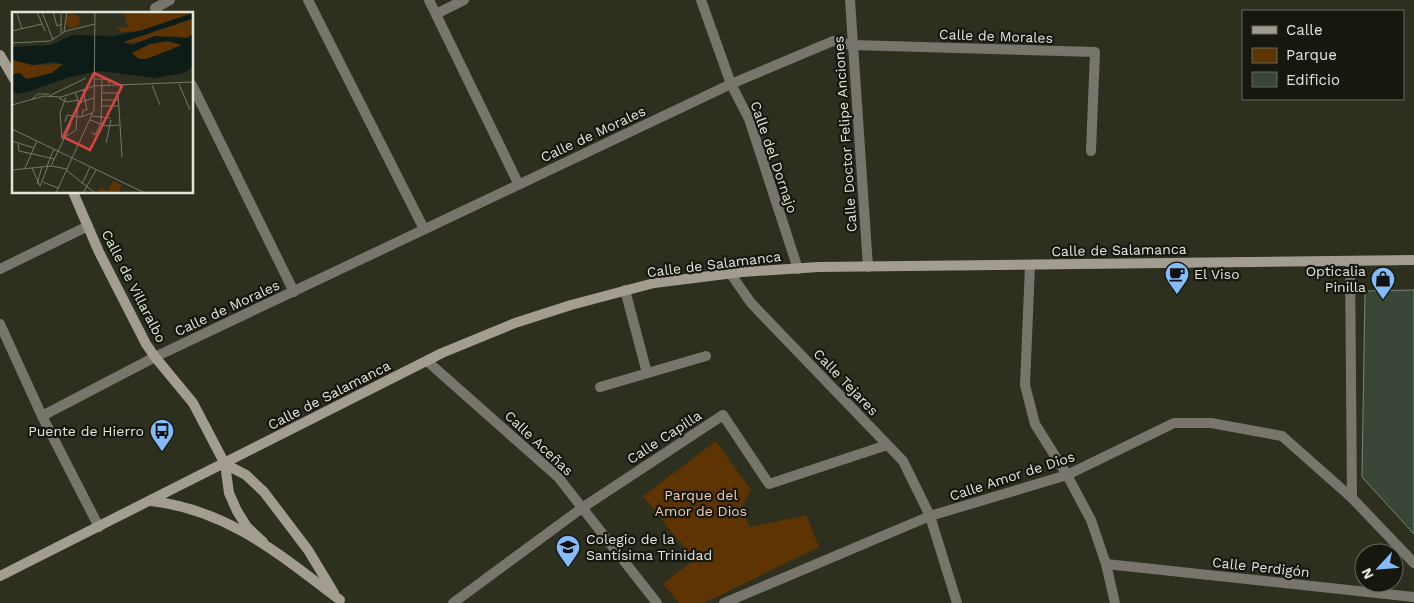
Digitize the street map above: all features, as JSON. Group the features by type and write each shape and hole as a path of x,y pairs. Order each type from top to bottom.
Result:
{"main road":[{"path":"0,54 12,75"},
{"name":"Calle de Villaralbo","path":"74,194 99,252 146,344 190,398 225,464"},
{"name":"Calle de Salamanca","path":"0,576 427,361 515,323 571,304 654,283 730,273 798,269 1414,260"},
{"path":"225,464 229,493 236,511 247,527 263,542 341,602"},
{"path":"225,464 246,475 264,492 305,546 341,602"},
{"path":"152,501 202,512 233,525 263,542"}],"street":[{"path":"156,11 170,0"},
{"path":"308,0 424,229"},
{"path":"429,0 518,184"},
{"path":"436,14 464,0"},
{"name":"Calle del Dornajo","path":"701,0 731,84 749,119 798,269"},
{"name":"Calle Doctor Felipe Anciones","path":"850,0 868,267"},
{"name":"Calle de Morales","path":"42,416 155,357 518,184 731,84 833,41 852,45 1095,52 1091,151"},
{"path":"194,89 294,292"},
{"path":"0,269 88,226"},
{"path":"1350,261 1352,498"},
{"path":"1030,265 1025,386 1035,424 1091,520 1106,564 1115,603"},
{"name":"Calle Tejares","path":"730,273 751,303 903,462 930,516 958,603"},
{"path":"625,290 647,373"},
{"path":"0,324 42,416 99,527"},
{"path":"600,387 706,356"},
{"name":"Calle Aceñas","path":"427,361 558,477 657,603"},
{"name":"Calle Capilla","path":"452,603 582,508 723,415 770,484 887,445"},
{"name":"Calle Amor de Dios","path":"724,603 930,516 1066,475 1174,423 1211,423 1282,436 1352,498 1414,563"},
{"name":"Calle Perdigón","path":"1106,564 1414,597"}],"green space":[{"name":"Parque del Amor de Dios","path":"716,441 751,490 741,508 750,527 806,515 819,547 704,603 679,603 663,584 694,560 643,496"}],"building":[{"path":"1414,290 1414,534 1362,477 1365,291"}],"place":[{"name":"El Viso","path":"1177,295"},
{"name":"Opticalia Pinilla","path":"1383,300"},
{"name":"Puente de Hierro","path":"162,452"},
{"name":"Colegio de la Santísima Trinidad","path":"568,568"}]}
